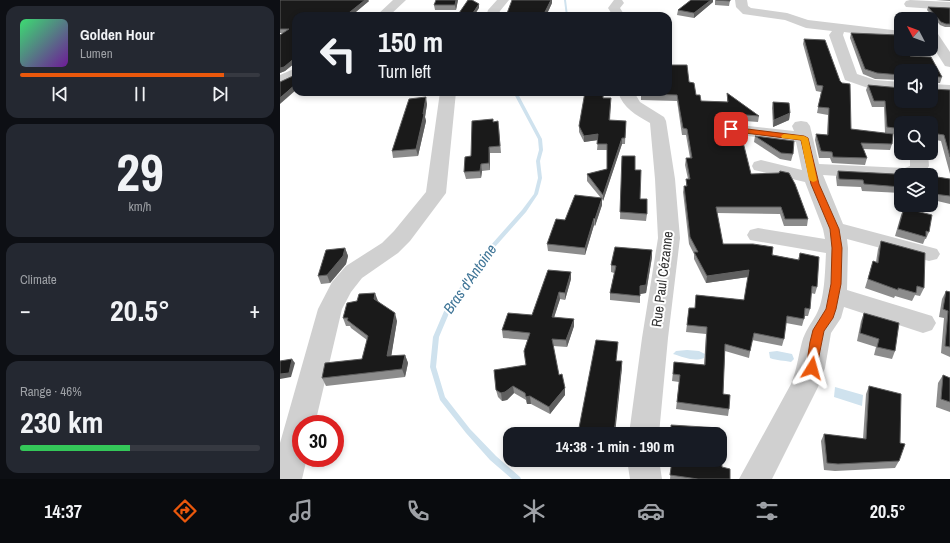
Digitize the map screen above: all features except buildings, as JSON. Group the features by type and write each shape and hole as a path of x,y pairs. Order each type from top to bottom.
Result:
{"street":[{"path":"386,12 400,0"},
{"path":"493,12 503,0"},
{"path":"741,0 742,7 747,11 787,17 806,24 894,34"},
{"path":"616,12 614,8 618,4"},
{"path":"912,6 950,6"},
{"path":"839,29 836,35 850,77 856,81 875,86 894,87"},
{"path":"938,46 950,63"},
{"path":"280,81 292,74"},
{"path":"938,89 950,90"},
{"path":"286,479 330,309 341,288 354,272 390,248 402,236 436,193 448,96"},
{"name":"Rue Paul Cézanne","path":"627,96 634,106 658,121 665,179 669,238 645,427"},
{"path":"731,129 803,132 812,173 836,238 836,284 828,318 819,330 815,342 812,368 804,387 755,479"},
{"path":"761,166 812,173 905,174 918,170 920,160"},
{"path":"758,235 836,238 929,254"},
{"path":"834,294 923,323"},
{"path":"643,467 646,479"}],"water":[{"path":"676,351 699,351 705,354 704,358 692,359 673,354"},
{"path":"777,351 792,354 794,359 791,362 770,358 769,352"},
{"path":"835,387 863,395 862,406 834,397"}],"waterway":[{"name":"Bras d'Antoine","path":"565,0 566,12"},
{"name":"Bras d'Antoine","path":"517,96 540,139 541,150 538,161 540,178 536,194 524,211 485,255 447,310 436,337 433,367 442,398 468,431 493,458 517,479"}],"slow traffic":[{"path":"784,136 804,138 813,180"}],"route":[{"path":"731,129 804,138 815,184 834,229 837,248 836,284 831,309 828,318 819,330 815,342 812,368"}]}
